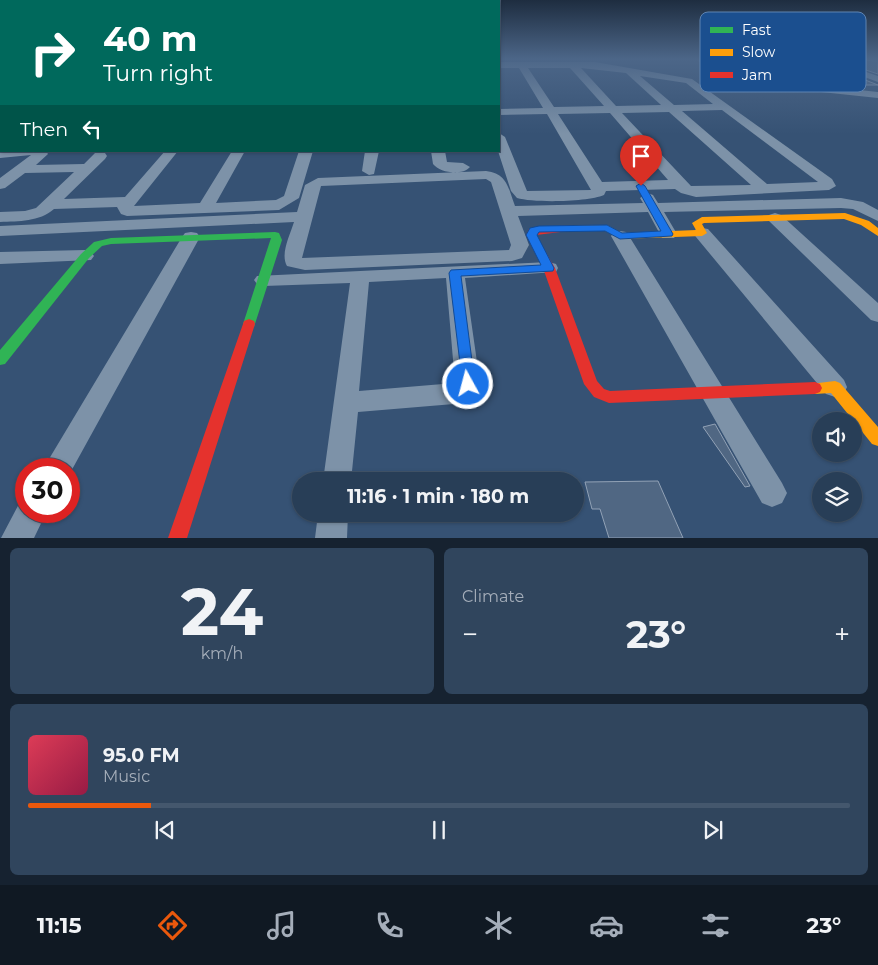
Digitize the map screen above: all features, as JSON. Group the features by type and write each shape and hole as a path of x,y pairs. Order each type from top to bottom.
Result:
{"street":[{"path":"534,84 598,188"},
{"path":"590,84 686,190 696,192 829,186 703,92"},
{"path":"644,84 765,190"},
{"path":"850,92 878,95"},
{"path":"500,112 724,107"},
{"path":"500,140 518,191 522,195 594,194 598,192 598,188"},
{"path":"0,154 41,152 42,154 0,185"},
{"path":"171,152 124,208 134,212 279,205 291,198 306,152"},
{"path":"204,208 238,152"},
{"path":"369,171 372,152"},
{"path":"438,152 440,164 445,167"},
{"path":"0,217 35,215 100,156"},
{"path":"299,173 509,165"},
{"path":"21,169 87,168"},
{"path":"476,175 493,176 498,181 508,211 520,245 516,254 506,257 305,264 294,262 293,256 312,186 318,182 476,175"},
{"path":"598,188 679,184"},
{"path":"641,186 668,234"},
{"path":"49,204 129,202"},
{"path":"508,211 841,202 857,206 878,216"},
{"path":"37,257 89,203"},
{"path":"878,233 865,223 845,216 702,220 697,222 702,233 878,439"},
{"path":"0,231 303,217"},
{"path":"775,218 878,315"},
{"path":"772,493 712,393 620,236 607,228 533,231 531,235 548,268 591,384 598,393 609,397 712,393 835,387"},
{"path":"620,236 702,233"},
{"path":"0,360 84,256 98,244 111,241 275,235 277,240 177,538"},
{"path":"63,458 191,237"},
{"path":"0,258 84,256"},
{"path":"264,280 548,268"},
{"path":"346,402 454,394 464,390 468,384 455,273"},
{"path":"338,472 360,276"},
{"path":"331,538 332,522"},
{"path":"17,538 25,523"}],"building":[{"path":"715,424 750,486 745,487 703,427"},
{"path":"658,481 683,538 609,538 600,509 592,509 585,482"}],"traffic: fast":[{"path":"0,360 85,256 98,244 111,241 275,235 277,240 249,324"}],"traffic: slow":[{"path":"573,228 607,228 620,236 702,233 697,223 702,220 845,216 865,223 878,233"},
{"path":"815,388 835,387 878,439"}],"traffic: jam":[{"path":"573,228 533,231 531,235 549,268 591,384 599,393 609,397 815,388"},
{"path":"177,538 249,324"}],"route":[{"path":"468,384 455,273 548,268 531,235 533,231 539,229 607,228 620,236 668,234 641,186"}]}
